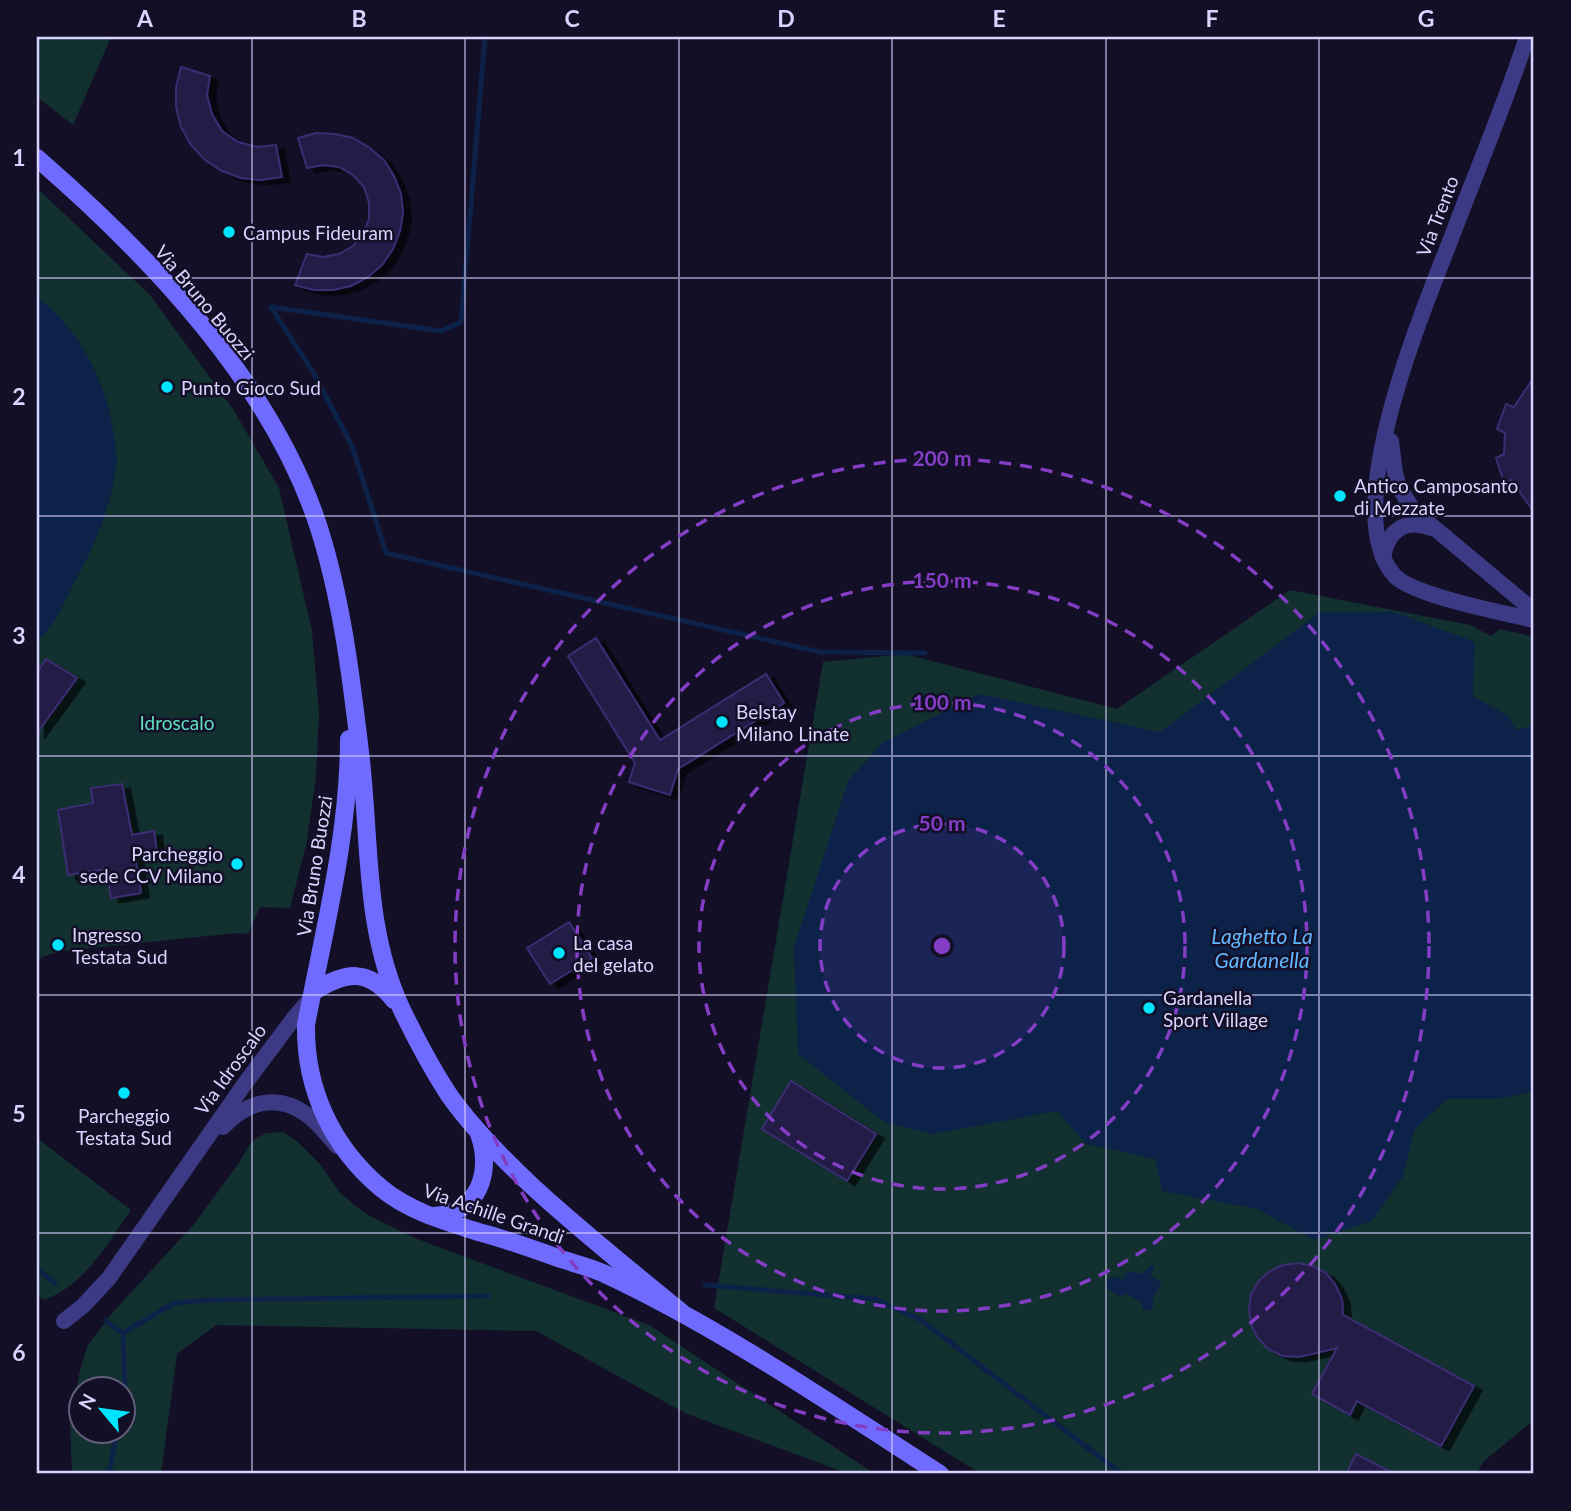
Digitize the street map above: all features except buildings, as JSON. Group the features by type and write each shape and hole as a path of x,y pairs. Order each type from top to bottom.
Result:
{"main road":[{"name":"Via Bruno Buozzi","path":"37,158 73,189 173,290 227,356 269,418 301,485 318,527 342,611 364,782 370,897 387,974 402,1010"},
{"name":"Via Bruno Buozzi","path":"313,994 345,820 349,774 349,662"},
{"path":"313,994 335,979 359,975 384,988 402,1010"},
{"name":"Via Achille Grandi","path":"313,994 306,1025 307,1058 310,1078 330,1127 359,1168 398,1200 430,1216 600,1272 681,1312 940,1474"},
{"name":"Via Achille Grandi","path":"402,1010 450,1096 506,1162 585,1235 681,1312"},
{"path":"430,1216 451,1213 462,1208 473,1199 479,1189 483,1179 484,1153 477,1130"}],"street":[{"name":"Via Trento","path":"1383,559 1375,523 1376,492 1400,372 1527,37"},
{"name":"Via Trento","path":"1391,411 1392,461 1399,487 1413,510 1534,611"},
{"path":"1433,529 1416,524 1402,526 1387,541 1383,559 1393,575 1411,587 1534,620"},
{"name":"Via Idroscalo","path":"64,1321 83,1306 109,1278 185,1167 313,994"},
{"name":"Via Idroscalo","path":"185,1167 234,1115 247,1107 267,1102 292,1107 307,1114 359,1168"}],"green space":[{"path":"37,37 111,37 73,125 37,97"},
{"name":"Idroscalo","path":"37,188 150,295 233,409 279,488 312,631 319,713 316,776 307,841 290,908 260,907 248,934 62,951 42,957 37,964"},
{"name":"Gardanella Sport Village","path":"1290,590 1470,625 1491,636 1500,629 1534,637 1534,1420 1484,1461 1476,1474 981,1474 714,1308 823,662 905,654 1117,709"},
{"path":"283,1132 298,1142 320,1164 341,1194 366,1214 417,1239 649,1325 875,1474 849,1474 685,1413 536,1331 216,1325 177,1354 161,1474 72,1474 71,1444 136,1444 136,1374 79,1374 88,1345 113,1312 195,1223 252,1141 266,1133"},
{"path":"37,1138 131,1210 83,1274 59,1293 44,1300 37,1295"}],"water":[{"path":"37,297 67,326 91,362 107,402 117,463 110,499 94,542 58,614 49,629 37,641"},
{"name":"Laghetto La Gardanella","path":"1320,612 1394,612 1475,642 1473,696 1508,716 1516,730 1534,725 1534,1091 1499,1099 1447,1099 1415,1129 1403,1176 1372,1221 1314,1240 1257,1209 1162,1191 1155,1159 1086,1144 1057,1111 932,1134 884,1122 798,1054 794,947 848,781 882,743 980,694 1160,732"},
{"path":"1151,1265 1155,1266 1150,1276 1162,1282 1152,1300 1154,1305 1150,1310 1144,1310 1141,1302 1125,1293 1121,1297 1106,1288 1107,1280 1112,1276 1123,1279 1127,1271 1142,1274"}],"waterway":[{"path":"485,37 461,322 441,331 271,307 314,374 352,446 386,553 820,652 925,653"},
{"path":"37,1269 55,1283"},
{"path":"705,1285 875,1299 921,1320 1122,1474"},
{"path":"123,1333 174,1303 209,1300 488,1296"},
{"path":"106,1321 123,1333"},
{"path":"123,1333 124,1374"},
{"path":"109,1474 114,1444"}],"place":[{"name":"Campus Fideuram","path":"229,232"},
{"name":"Punto Gioco Sud","path":"167,387"},
{"name":"Antico Camposanto di Mezzate","path":"1340,496"},
{"name":"Belstay Milano Linate","path":"722,722"},
{"name":"Parcheggio sede CCV Milano","path":"237,864"},
{"name":"Ingresso Testata Sud","path":"58,945"},
{"name":"La casa del gelato","path":"559,953"},
{"name":"Gardanella Sport Village","path":"1149,1008"},
{"name":"Parcheggio Testata Sud","path":"124,1093"}]}
